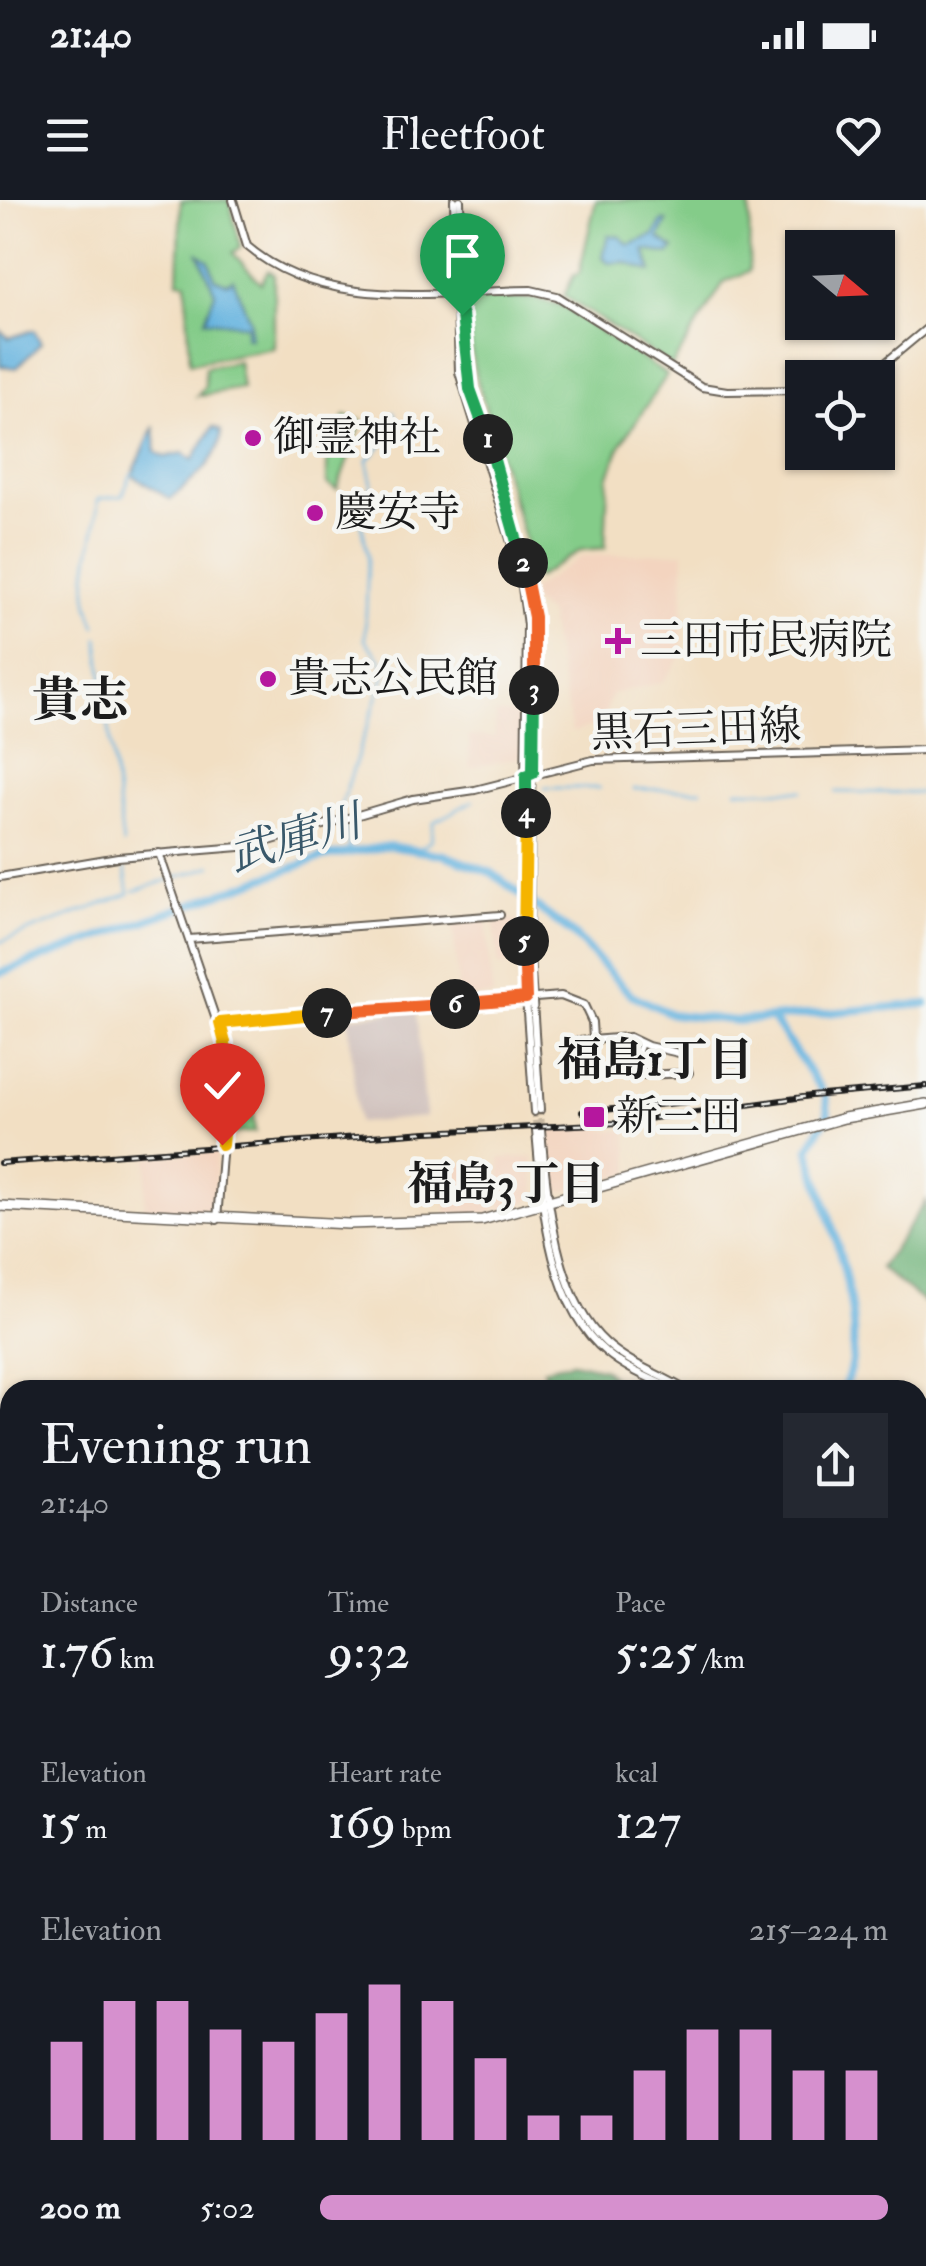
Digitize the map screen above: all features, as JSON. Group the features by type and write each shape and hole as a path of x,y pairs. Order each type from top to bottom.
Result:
{"highway":[{"path":"0,1206 217,1220 430,1224 495,1218 879,1109 926,1104"}],"street":[{"path":"233,200 247,246 302,280 356,292 530,290 557,296 702,387 785,389"},
{"path":"457,200 458,291 470,389 496,460 532,602 527,931 537,1111"},
{"path":"888,360 926,330"},
{"name":"黒石三田線","path":"0,877 159,853 252,846 344,819 617,757 821,756 926,750"},
{"path":"159,853 220,1023 228,1077 217,1220"},
{"path":"189,939 500,915"},
{"path":"220,1023 566,996 580,1002 590,1016 593,1039"},
{"path":"566,1042 629,1036 641,1044 683,1054 689,1073 643,1075 638,1051 641,1044"},
{"path":"539,1130 545,1201 560,1271 582,1324 609,1355 655,1380"},
{"path":"545,1201 586,1320 614,1350 668,1380"}],"shaded area":[{"name":"三田市民病院","path":"684,552 682,655 663,682 611,694 602,725 572,732 548,613 532,602 530,591 582,556"},
{"path":"496,714 521,714 520,757 470,768 469,736 495,737"},
{"path":"510,918 519,924 519,964 498,966 494,921"},
{"path":"486,920 493,996 459,999 453,923"},
{"path":"416,1010 426,1117 358,1123 348,1017"},
{"path":"547,1130 627,1130 630,1173 561,1192 551,1184"},
{"path":"217,1152 214,1211 209,1215 144,1212 148,1157"},
{"path":"533,1157 535,1191 530,1201 500,1211 500,1158"},
{"path":"449,1164 495,1164 495,1212 446,1220"}],"green space":[{"path":"229,200 241,247 233,253 261,283 268,270 274,275 274,348 190,363 186,282 178,281 181,201"},
{"path":"596,200 750,200 749,271 724,282 672,366 564,296 574,275 579,274"},
{"path":"474,297 536,299 560,305 667,375 621,444 608,478 605,548 581,550 536,578 473,366 467,304"},
{"path":"238,361 242,388 197,396 205,386 205,367"},
{"path":"345,416 362,421 337,490 327,484 327,463"},
{"path":"248,1056 255,1132 230,1133 235,1057"},
{"path":"926,1201 926,1304 880,1268"},
{"path":"572,1362 604,1369 614,1380 546,1380 543,1369"}],"water":[{"path":"662,221 667,221 659,238 674,249 669,254 645,250 652,272 625,262 609,263 603,257 608,235 619,236 629,245 654,235"},
{"path":"199,254 209,261 215,279 227,283 233,279 250,321 250,338 246,337 247,325 205,320 215,293"},
{"path":"0,330 9,338 34,330 41,343 17,368 0,366"},
{"path":"154,426 156,452 165,457 183,453 193,460 213,427 221,431 211,461 170,499 132,475"}],"waterway":[{"path":"350,851 340,808 385,674 382,661 365,640 368,555 359,512 372,484 367,461 399,428 394,412"},
{"path":"96,626 87,577 98,499 122,496 132,473"},
{"path":"98,638 123,845"},
{"path":"545,788 599,788"},
{"path":"634,789 701,790"},
{"path":"737,790 802,791"},
{"path":"836,792 920,793"},
{"path":"417,849 431,841 434,822 473,801"},
{"name":"武庫川","path":"0,973 323,857 389,846 444,855 492,873 574,935 630,994 671,1014 737,1021 926,1004"},
{"path":"134,891 212,866"},
{"path":"0,942 129,894 125,869"},
{"path":"772,1018 821,1089"},
{"path":"826,1097 828,1114 809,1149 851,1305 851,1366 846,1380"}],"tunnel":[{"path":"540,1110 541,1130"},
{"path":"534,1112 536,1130"}],"railway":[{"path":"0,1163 427,1132 618,1123 811,1096 926,1086"},
{"path":"582,1112 687,1102"}],"place":[{"name":"御霊神社","path":"253,438"},
{"name":"慶安寺","path":"315,513"},
{"name":"三田市民病院","path":"618,641"},
{"name":"貴志公民館","path":"268,679"},
{"name":"新三田","path":"594,1117"}],"district":[{"name":"貴志","path":"80,701"},
{"name":"福島1丁目","path":"655,1061"},
{"name":"福島3丁目","path":"506,1185"}],"route":[{"path":"222,1145 228,1077 220,1023 526,998 526,776 533,773 534,617 496,460 470,389 462,315"}]}
